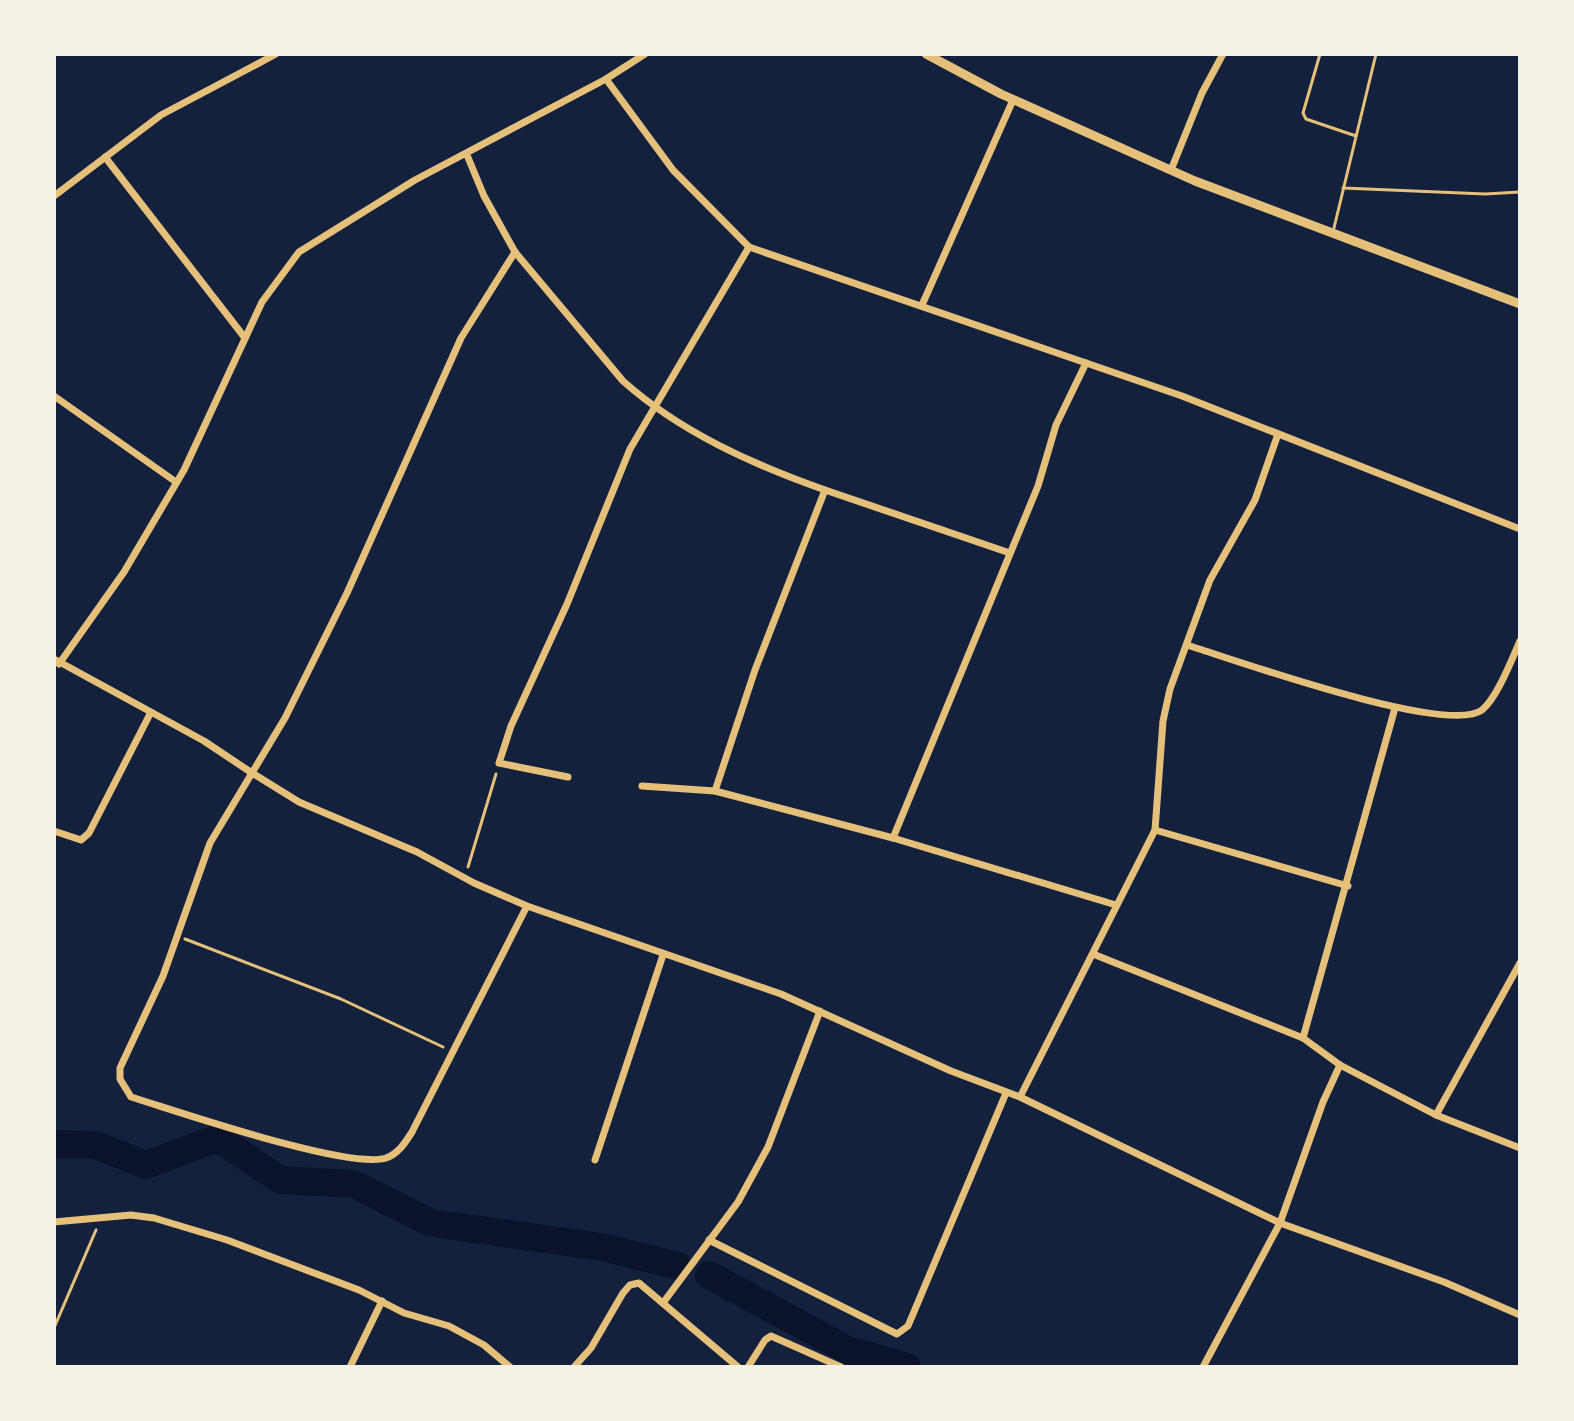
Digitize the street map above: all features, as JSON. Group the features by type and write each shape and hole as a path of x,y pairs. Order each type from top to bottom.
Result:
{"street":[{"path":"54,196 161,115 276,54"},
{"path":"645,54 606,79 415,180 299,252 262,302 176,482 124,572 57,662 204,741 299,802 417,852 464,878 527,906 663,955 730,974 820,1011 1020,1097 1280,1223 1444,1282 1520,1315"},
{"path":"926,54 1013,100 1171,170 1520,304"},
{"path":"1171,170 1202,93 1223,54"},
{"path":"606,79 673,170 749,247 1086,363 1520,529"},
{"path":"922,305 1013,100"},
{"path":"467,155 484,196 515,252 623,381 656,407 743,458 825,490 1007,552"},
{"path":"105,157 245,338"},
{"path":"568,777 499,763 511,726 567,604 630,449 749,247"},
{"path":"515,252 461,338 347,593 285,718 210,843 177,937 120,1068 120,1079 131,1097 234,1129 358,1160 386,1158 400,1149 412,1132 527,906"},
{"path":"893,838 1007,552 1038,486 1056,425 1086,363"},
{"path":"54,396 176,482"},
{"path":"1020,1097 1155,830 1163,721 1170,689 1215,569 1255,500 1278,434"},
{"path":"715,791 749,685 825,490"},
{"path":"1187,645 1395,708 1466,717 1483,709 1520,641"},
{"path":"1303,1038 1348,886 1395,708"},
{"path":"54,831 81,840 89,833 150,714"},
{"path":"642,786 715,791 893,838 1116,905"},
{"path":"1155,830 1348,886"},
{"path":"1093,954 1303,1038 1340,1065 1436,1115 1520,1148"},
{"path":"595,1160 663,955"},
{"path":"1436,1115 1520,963"},
{"path":"663,1303 738,1202 768,1147 820,1011"},
{"path":"1203,1367 1280,1223 1323,1102 1340,1065"},
{"path":"709,1240 897,1334 908,1326 1006,1093"},
{"path":"54,1222 102,1215 154,1218 227,1240 382,1301 404,1313 449,1326 484,1345 510,1367"},
{"path":"574,1367 630,1285 639,1283 738,1367"},
{"path":"350,1367 382,1301"},
{"path":"748,1367 765,1340 771,1336 841,1367"}],"lane":[{"path":"1320,54 1303,113 1312,124 1356,136"},
{"path":"1333,232 1376,54"},
{"path":"1343,188 1485,194 1520,192"}],"path":[{"path":"464,878 499,763"},
{"path":"177,937 341,999 454,1051"},
{"path":"54,1328 102,1215"}],"waterway":[{"path":"54,1144 96,1145 146,1165 218,1138 280,1180 354,1184 431,1223 602,1247 678,1266"},
{"path":"709,1275 848,1350 907,1367"}]}
